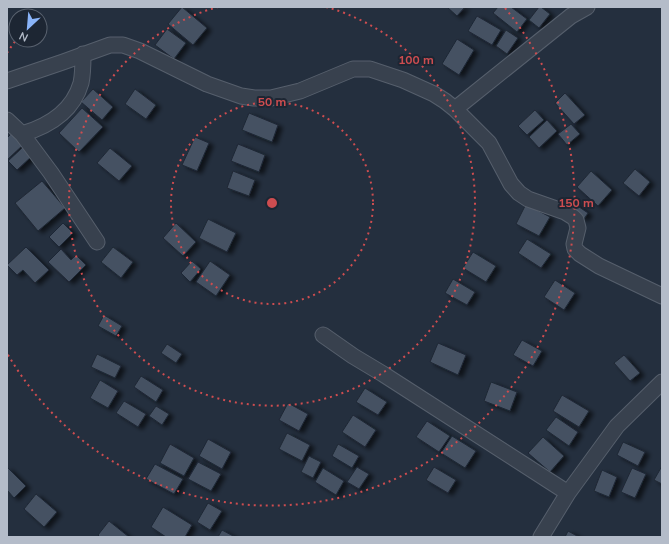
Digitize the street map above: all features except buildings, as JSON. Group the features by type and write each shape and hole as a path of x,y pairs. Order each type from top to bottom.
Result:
{"street":[{"path":"455,109 571,16 587,7"},
{"path":"7,81 110,45 123,46 140,51 207,84 241,96 254,98 271,98 300,91 353,69 370,69 403,80 434,94 445,101 489,143 511,184 519,193 528,199 565,212 576,220 578,228 574,244 580,254 599,266 662,296"},
{"path":"22,134 35,130 53,121 75,99 81,81 83,54"},
{"path":"7,120 22,134 51,173 97,242"},
{"path":"323,335 353,356 390,378 568,493"},
{"path":"541,537 568,493 617,426 662,382"}]}
